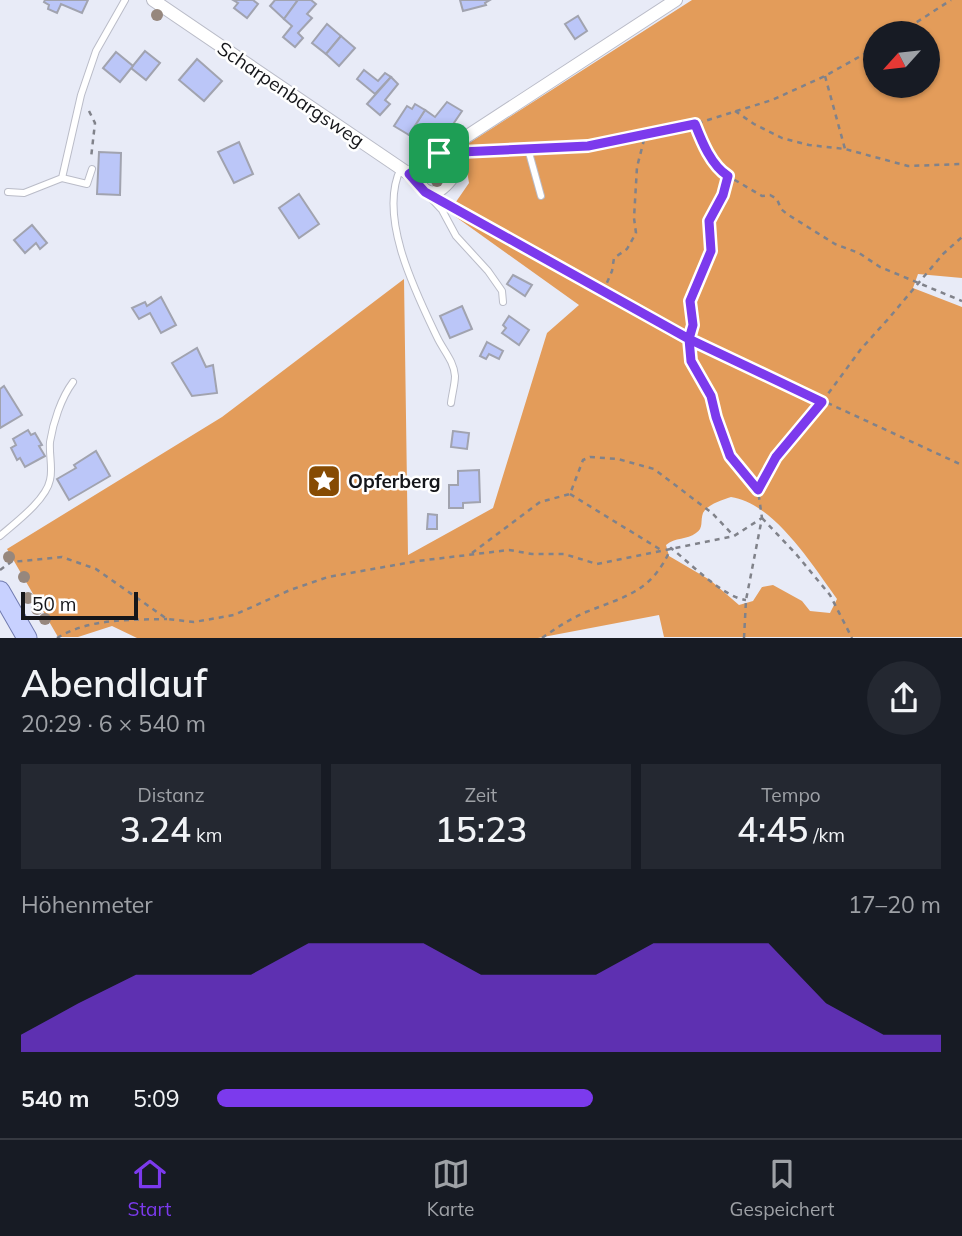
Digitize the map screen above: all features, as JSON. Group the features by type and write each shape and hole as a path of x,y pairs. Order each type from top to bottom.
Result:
{"main road":[{"path":"0,591 27,638"}],"street":[{"name":"Scharpenbargsweg","path":"153,0 405,171 425,192"},
{"path":"405,171 439,153 676,0"},
{"path":"425,192 435,193 444,189 452,178 452,169 439,153"}],"lane":[{"path":"62,178 81,95 96,51 125,0"},
{"path":"439,153 528,149 541,196"},
{"path":"8,192 23,193 62,178 87,184 92,169"},
{"path":"405,171 395,181 400,252 419,302 451,361 455,376 451,403"},
{"path":"425,192 442,210 456,236 488,271 502,291 503,302"},
{"path":"0,536 33,506 48,487 51,478 50,442 60,405 73,382"}],"path":[{"path":"919,21 951,0"},
{"path":"528,149 588,146 695,124 772,100 825,76 863,55"},
{"path":"825,76 845,149"},
{"path":"734,110 782,138 809,145 845,149 908,166 962,164"},
{"path":"91,153 95,123"},
{"path":"695,124 705,148 723,173 762,196 770,195 777,199 781,209 835,244 859,253 880,267 962,301"},
{"path":"603,292 614,258 628,249 636,233 634,218 637,167 645,135"},
{"path":"728,176 723,195 709,221 711,251 690,301 693,325 689,339 691,361 711,396 730,456 758,490 762,518 746,600 744,638"},
{"path":"449,205 689,339 962,466"},
{"path":"758,490 776,457 822,402 860,349 943,254 962,238"},
{"path":"570,494 583,460 590,457 618,459 654,469 712,513 734,536"},
{"path":"469,555 540,502 570,494 661,550"},
{"path":"57,638 72,628 112,620 167,619 194,622 234,615 290,590 328,577 418,561 509,550 532,554 564,554 597,564 734,536 762,518"},
{"path":"762,518 830,595 852,638"},
{"path":"671,548 724,590 738,599 746,600"},
{"path":"542,638 564,623 644,587 658,573 671,548"},
{"path":"0,570 11,562 62,557 96,569 167,619"}],"shaded area":[{"path":"692,0 962,0 962,278 918,274 913,288 962,307 962,637 664,637 659,615 538,638 137,638 112,626 78,637 58,637 7,549 222,417 404,279 408,555 493,508 547,333 579,305 449,212 469,183 463,147","holes":["731,497 747,502 777,523 804,554 837,599 830,613 810,611 802,601 773,585 762,587 753,601 739,605 710,580 669,556 666,545 696,533 708,507"]}],"building":[{"path":"45,0 88,0 82,13 61,4 57,13 48,9 49,5"},
{"path":"233,0 253,0 258,4 247,18 234,8 238,3"},
{"path":"275,0 297,1 284,19 270,6"},
{"path":"298,0 311,0 316,4 307,14 312,18 298,33 303,38 295,47 283,37 292,26 284,19"},
{"path":"460,0 490,0 486,5 463,11"},
{"path":"578,16 587,31 575,39 565,24"},
{"path":"327,24 341,36 326,54 312,43"},
{"path":"341,36 355,48 339,66 326,54"},
{"path":"145,51 160,63 146,80 131,68"},
{"path":"116,52 133,66 120,82 103,68"},
{"path":"197,59 222,81 204,101 179,80"},
{"path":"364,70 378,81 385,73 391,77 375,94 357,79"},
{"path":"391,77 398,84 385,100 390,104 380,115 367,104"},
{"path":"447,102 462,111 445,136 435,129 425,145 409,135 425,110 435,117"},
{"path":"415,104 425,110 409,135 394,126 407,106 412,109"},
{"path":"239,142 253,174 234,183 218,152"},
{"path":"99,152 121,153 120,195 97,194"},
{"path":"299,194 319,224 299,238 279,208"},
{"path":"32,225 47,243 40,249 36,243 25,253 14,240"},
{"path":"513,275 532,285 525,296 507,284"},
{"path":"161,297 176,325 161,333 150,313 139,319 132,308 145,302 147,306"},
{"path":"462,306 472,329 450,338 440,316"},
{"path":"509,316 529,330 519,345 502,333 506,328 503,325"},
{"path":"487,342 503,351 499,359 489,354 486,359 480,356"},
{"path":"197,348 206,367 213,365 217,393 192,396 172,363"},
{"path":"4,386 22,415 0,428 0,389"},
{"path":"28,430 31,435 35,433 45,456 25,467 20,458 17,460 11,448 16,445 13,439"},
{"path":"453,431 469,433 467,449 451,447"},
{"path":"96,451 110,476 69,500 57,479 76,468 74,465"},
{"path":"479,470 480,502 463,503 463,508 449,508 449,485 458,485 458,471"},
{"path":"428,514 437,515 437,529 427,529"}],"place":[{"name":"Opferberg","path":"324,481"}],"route":[{"path":"439,153 409,174 425,192 689,339 691,361 711,396 730,456 758,490 776,457 822,402 689,339 693,325 690,301 711,251 709,221 723,195 728,176 705,148 695,124 588,146 439,153"}]}
